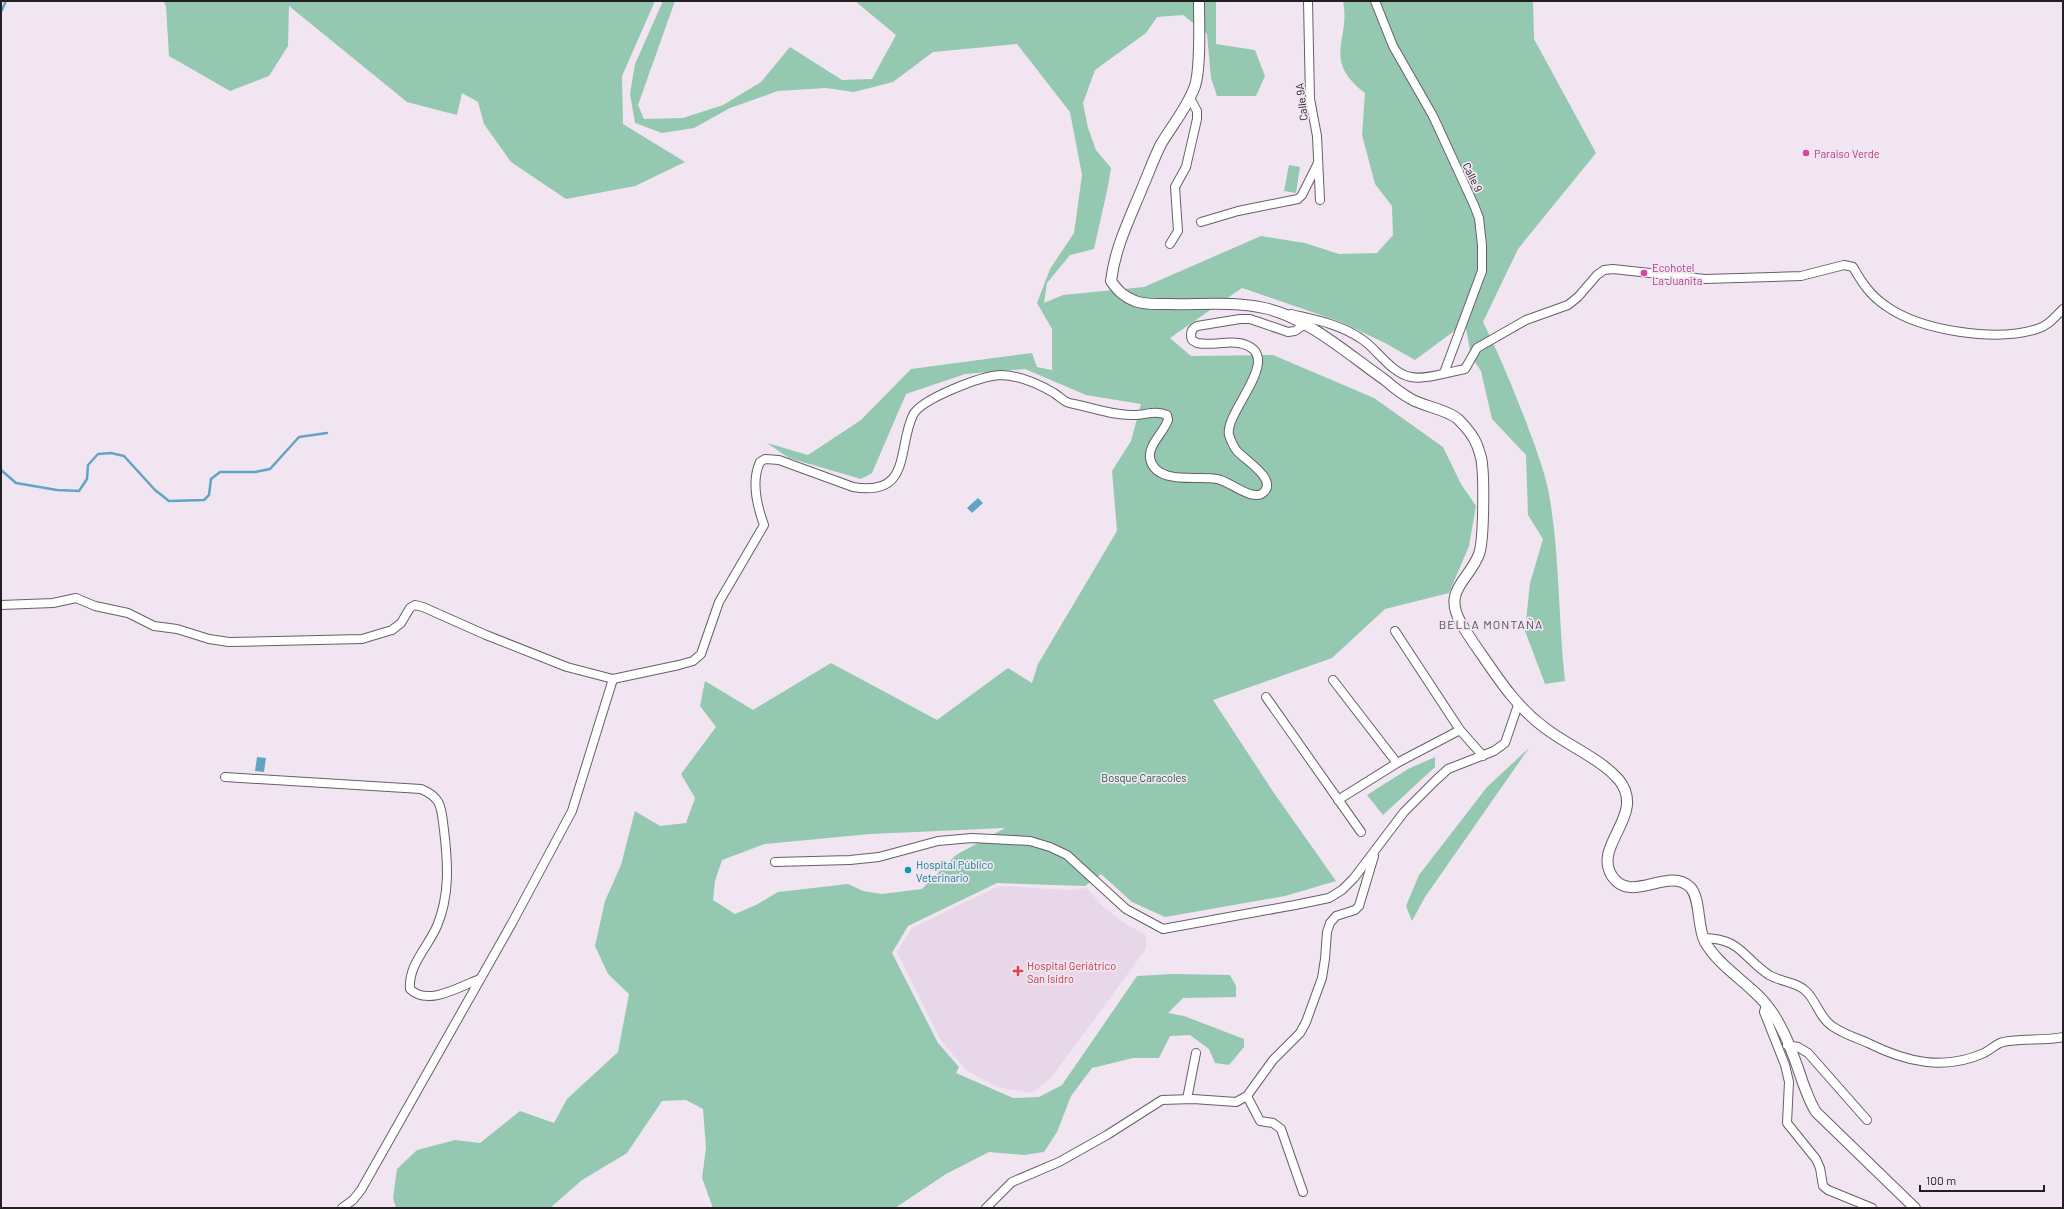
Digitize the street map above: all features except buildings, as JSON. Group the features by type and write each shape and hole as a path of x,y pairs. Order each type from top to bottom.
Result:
{"main road":[{"path":"1199,1 1198,71 1190,98 1152,163 1120,240 1113,262 1111,281 1121,294 1138,303 1198,305 1239,304 1267,308 1305,324 1410,399 1457,418 1476,441 1482,462 1482,538 1479,555 1459,584 1454,596 1454,606 1459,621 1507,692 1518,705 1545,728 1607,770 1618,780 1624,789 1627,797 1625,816 1608,854 1608,865 1612,876 1618,883 1631,887 1673,880 1681,881 1694,892 1703,938 1715,958 1766,1004 1777,1021 1816,1112 1915,1208"}],"street":[{"name":"Calle 9A","path":"1308,1 1310,99 1317,136 1320,200"},
{"name":"Calle 9","path":"1375,1 1393,46 1433,116 1479,218 1482,244 1482,271 1444,373"},
{"path":"1170,244 1178,231 1175,187 1186,167 1197,119 1197,111 1190,98"},
{"path":"1201,222 1238,211 1298,199 1306,188 1319,163"},
{"path":"1267,308 1339,326 1362,339 1398,371 1409,377 1420,378 1465,369 1477,348 1526,320 1568,305 1578,297 1597,275 1604,270 1613,269 1705,279 1801,276 1844,265 1852,267 1863,285 1875,298 1888,307 1914,320 1933,327 1988,334 2037,329 2050,322 2063,309"},
{"path":"1,605 53,604 76,598 95,606 128,613 154,626 177,629 209,639 229,642 362,640 397,627 410,608 415,605 423,607 486,635 567,666 614,679 679,665 693,661 701,654 719,602 764,525 757,501 755,475 760,462 765,459 779,460 853,487 864,489 881,485 896,475 901,466 910,425 917,409 924,404 977,380 999,375 1015,376 1035,383 1055,394 1064,402 1121,415 1135,416 1160,412 1166,415 1168,420 1152,448 1150,457 1154,467 1162,473 1186,478 1216,478 1232,484 1248,494 1260,495 1265,492 1267,486 1265,477 1231,443 1229,433 1233,415 1256,374 1258,364 1256,353 1249,346 1238,343 1197,343 1192,340 1191,332 1193,328 1197,326 1240,319 1263,322 1288,332 1295,331 1305,324"},
{"path":"1395,631 1460,730 1483,756"},
{"path":"342,1208 353,1200 361,1190 480,979 572,811 614,679"},
{"path":"1333,680 1397,763"},
{"path":"1266,696 1361,832"},
{"path":"775,862 850,860 879,857 938,841 958,839 1030,841 1050,847 1067,855 1126,909 1163,929 1329,898 1342,890 1354,878 1376,851 1404,812 1448,769 1483,756 1505,743 1518,705"},
{"path":"1338,800 1397,763 1460,730"},
{"path":"225,777 421,789 433,794 441,806 448,864 446,898 437,927 412,970 409,980 410,989 416,995 426,997 436,995 480,979"},
{"path":"986,1208 1012,1182 1059,1162 1107,1135 1162,1100 1187,1099 1236,1102 1247,1096 1273,1060 1300,1033 1306,1022 1322,978 1327,932 1330,923 1336,916 1355,910 1359,906 1376,851"},
{"path":"1703,938 1720,938 1731,943 1768,974 1778,980 1798,986 1807,992 1822,1016 1832,1026 1883,1051 1905,1059 1936,1064 1985,1052 2000,1043 2048,1040 2063,1037"},
{"path":"1766,1004 1764,1012 1785,1065 1789,1082 1787,1107 1788,1127 1816,1159 1820,1168 1822,1186 1828,1190 1872,1208"},
{"path":"1787,1045 1798,1047 1808,1053 1867,1120"},
{"path":"1187,1099 1196,1053"},
{"path":"1247,1096 1260,1121 1273,1123 1281,1129 1303,1192"}],"shaded area":[{"name":"Hospital Geriátrico San Isidro","path":"999,886 1071,890 1087,888 1102,906 1124,923 1146,935 1146,949 1051,1078 1031,1093 997,1087 966,1070 940,1039 897,952 912,928"}],"green space":[{"path":"163,1 655,1 622,76 623,124 685,162 635,186 566,199 511,162 484,124 478,102 462,93 457,115 407,102 289,6 288,46 269,76 230,91 169,56 166,6"},
{"name":"Bosque Caracoles","path":"663,1 675,1 638,105 644,119 683,118 723,105 761,82 790,47 842,80 872,79 896,35 855,1 1216,1 1216,44 1255,50 1265,76 1256,96 1217,96 1211,78 1207,34 1183,15 1157,17 1146,33 1095,70 1083,103 1088,128 1096,150 1111,168 1108,186 1094,249 1070,255 1047,283 1044,303 1063,295 1144,287 1261,236 1305,243 1339,254 1377,253 1393,235 1392,206 1375,184 1362,135 1365,93 1352,81 1344,70 1341,59 1340,49 1344,27 1343,1 1533,1 1534,39 1596,153 1518,249 1483,322 1525,419 1547,484 1553,517 1565,681 1545,684 1525,631 1530,583 1543,539 1528,515 1526,455 1492,419 1481,371 1471,356 1465,323 1415,360 1385,343 1341,322 1242,288 1170,338 1191,356 1273,355 1374,398 1443,447 1461,484 1476,506 1469,546 1449,593 1385,609 1332,658 1213,700 1274,793 1336,881 1285,896 1165,917 1132,902 1101,874 1085,886 997,883 908,926 892,953 938,1043 959,1067 956,1073 1013,1098 1039,1097 1062,1085 1137,976 1173,974 1230,975 1236,986 1236,997 1183,998 1168,1013 1184,1016 1244,1039 1244,1047 1229,1065 1215,1063 1209,1049 1190,1035 1170,1036 1159,1058 1133,1058 1092,1068 1071,1096 1057,1132 1044,1152 1024,1155 989,1152 946,1174 895,1208 713,1208 702,1178 706,1148 703,1109 686,1100 662,1101 627,1153 582,1180 550,1208 396,1208 393,1198 397,1169 417,1150 455,1140 480,1143 520,1111 554,1123 567,1099 618,1052 629,994 608,974 595,946 605,901 621,865 635,811 660,826 686,823 695,798 681,774 716,727 700,706 705,681 753,710 831,663 937,720 1008,668 1032,683 1038,664 1117,531 1112,471 1131,441 1141,404 1086,395 1025,369 965,374 906,394 872,473 861,479 789,458 767,443 808,455 861,420 911,369 1032,353 1037,367 1052,370 1052,329 1037,303 1050,269 1074,233 1082,175 1070,112 1017,44 933,52 893,82 854,92 826,88 778,91 730,108 694,128 662,133 635,123 630,94 635,64","holes":["1005,828 956,855 922,889 882,894 863,891 848,884 778,892 756,905 735,914 713,900 715,881 722,860 765,844 870,834"]},
{"path":"1289,165 1300,167 1296,193 1284,191"},
{"path":"1529,748 1425,897 1412,921 1406,906 1419,875 1487,787"},
{"path":"1435,757 1435,767 1383,815 1367,795 1408,769"}],"water":[{"path":"978,498 983,503 972,513 967,508"},
{"path":"257,757 266,758 264,772 255,771"}],"waterway":[{"path":"1,12 6,1"},
{"path":"1,470 16,483 57,490 79,491 87,479 88,465 98,454 111,453 124,456 155,490 169,501 204,500 209,495 211,479 220,472 255,472 270,469 299,437 327,433"}],"place":[{"name":"Paraiso Verde","path":"1806,153"},
{"name":"Ecohotel La Juanita","path":"1644,273"},
{"name":"Hospital Público Veterinario","path":"908,870"},
{"name":"Hospital Geriátrico San Isidro","path":"1018,971"}],"district":[{"name":"BELLA MONTAÑA","path":"1491,624"}]}
